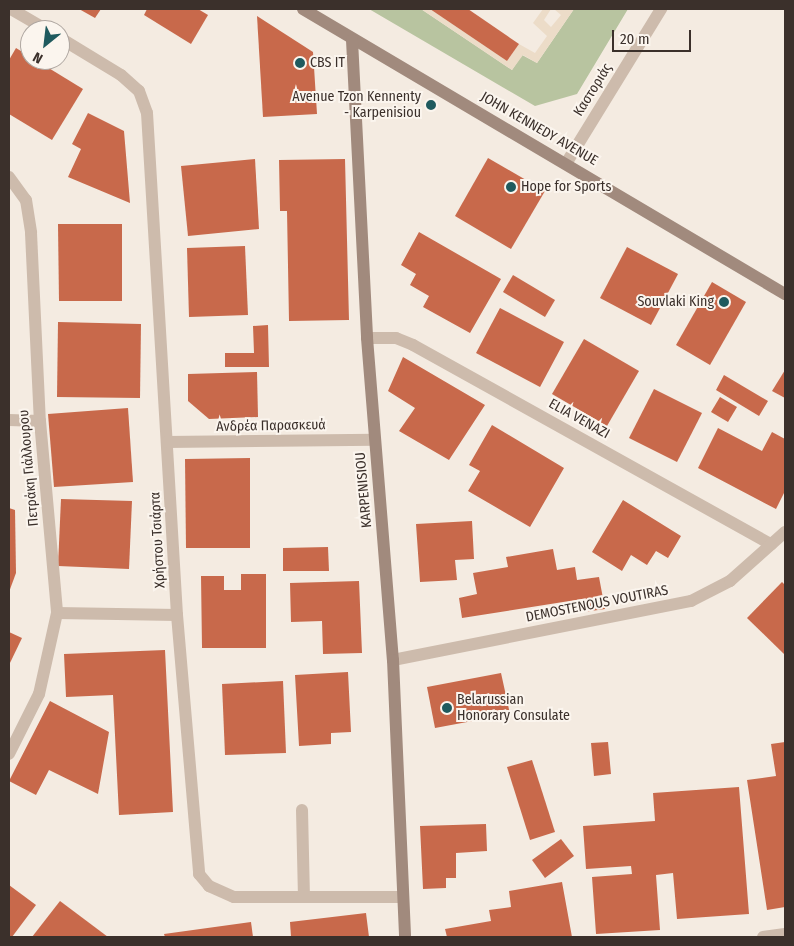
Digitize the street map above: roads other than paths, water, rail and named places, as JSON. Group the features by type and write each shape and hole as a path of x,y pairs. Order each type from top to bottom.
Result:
{"street":[{"path":"12,9 30,20"},
{"name":"JOHN KENNEDY AVENUE","path":"303,9 352,40 567,162 785,294"},
{"name":"Καστοριάς","path":"567,162 661,9"},
{"name":"KARPENISIOU","path":"352,40 367,338 393,660 405,937"},
{"name":"Χρήστου Τσιάρτα","path":"70,44 122,75 143,99 149,130 177,614 199,874 209,886 234,897 402,898"},
{"name":"Πετράκη Γιάλλουρου","path":"9,177 26,200 31,234 40,421 57,613 39,694 9,754"},
{"name":"ELIA VENAZI","path":"367,338 396,338 429,353 771,544"},
{"path":"9,420 40,421"},
{"name":"Ανδρέα Παρασκευά","path":"167,442 375,440"},
{"name":"DEMOSTENOUS VOUTIRAS","path":"393,660 692,601 730,581 785,532"},
{"path":"57,613 177,614"},
{"path":"302,810 304,897"},
{"path":"763,937 785,934"}],"place":[{"name":"CBS IT","path":"300,63"},
{"name":"Avenue Tzon Kennenty - Karpenisiou","path":"431,105"},
{"name":"Hope for Sports","path":"511,187"},
{"name":"Souvlaki King","path":"724,302"},
{"name":"Belarussian Honorary Consulate","path":"447,708"}]}
